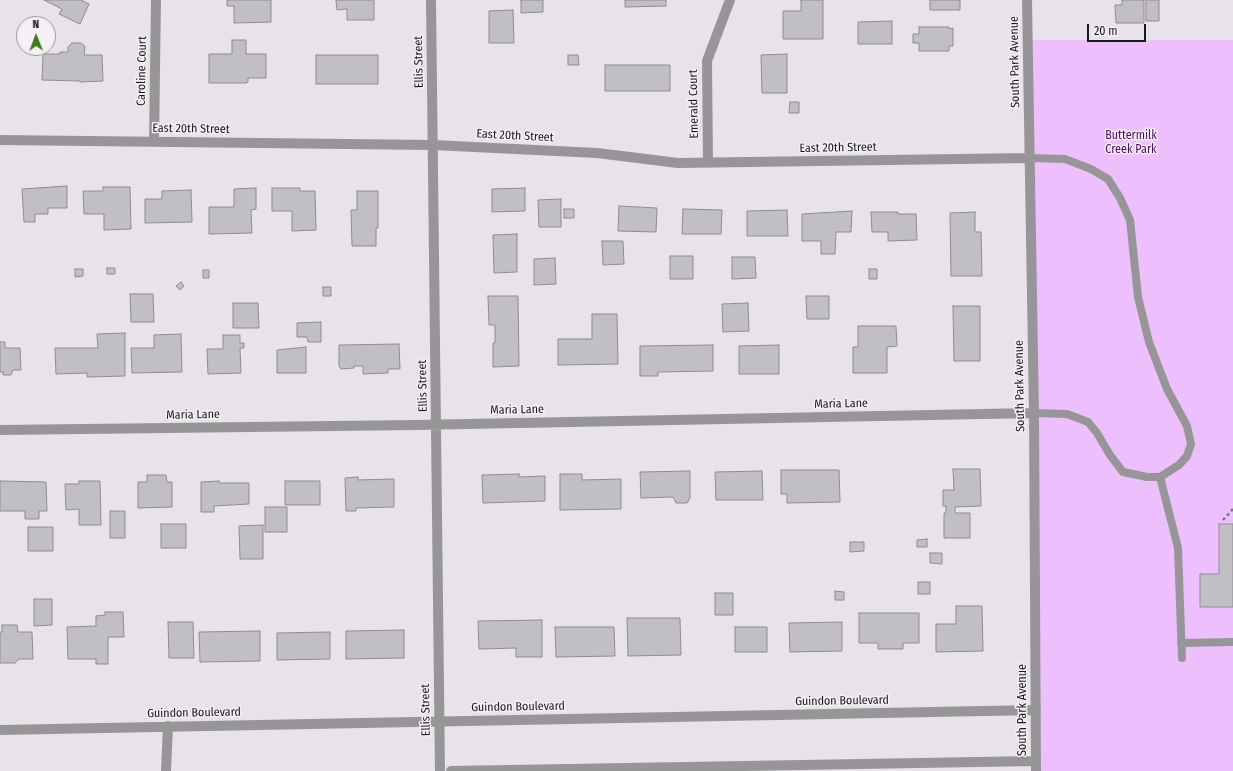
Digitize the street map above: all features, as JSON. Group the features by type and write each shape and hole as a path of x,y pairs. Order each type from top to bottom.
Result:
{"street":[{"name":"Caroline Court","path":"154,142 156,0"},
{"name":"Ellis Street","path":"431,0 440,771"},
{"name":"Emerald Court","path":"708,163 707,61 730,0"},
{"name":"South Park Avenue","path":"1027,0 1034,413 1036,766"},
{"name":"East 20th Street","path":"0,140 433,145 597,153 678,163 1029,158"},
{"name":"Maria Lane","path":"0,430 1034,413"},
{"name":"Guindon Boulevard","path":"0,730 1036,710"},
{"path":"166,771 168,726"},
{"path":"451,771 1036,766"}],"lane":[{"path":"1029,158 1065,159 1091,169 1108,179 1120,198 1130,220 1138,297 1149,342 1167,389 1187,426 1191,444 1186,456 1178,465 1160,477 1147,477 1123,472 1088,422 1067,414 1034,413"},
{"path":"1160,477 1178,548 1182,658"},
{"path":"1181,643 1233,642"}],"path":[{"path":"1223,520 1233,509"}],"green space":[{"name":"Buttermilk Creek Park","path":"1027,40 1233,40 1233,771 1040,771"}],"building":[{"path":"44,0 81,0 89,4 80,24 59,14 62,9"},
{"path":"227,0 271,0 271,22 234,23 234,6 227,6"},
{"path":"336,0 374,0 374,20 347,20 347,9 337,10"},
{"path":"521,0 543,0 543,12 521,13"},
{"path":"625,0 666,0 666,6 625,7"},
{"path":"801,0 823,0 823,39 783,39 783,11 801,11"},
{"path":"930,0 960,0 960,10 930,10"},
{"path":"1122,0 1144,0 1144,23 1116,23 1115,5 1122,5"},
{"path":"1146,0 1159,0 1159,21 1146,21"},
{"path":"513,10 514,43 489,43 489,11"},
{"path":"892,21 892,44 858,44 858,22"},
{"path":"919,27 953,28 953,46 949,46 949,51 919,51 919,43 913,43 913,34 919,34"},
{"path":"232,40 246,40 246,54 266,54 266,78 248,78 248,82 246,83 209,83 209,54 232,54"},
{"path":"72,43 81,43 85,46 84,55 102,55 103,81 80,82 42,80 43,56 56,56 56,54 60,54 60,52 68,52 68,47"},
{"path":"787,54 787,93 762,93 761,55"},
{"path":"316,55 378,55 378,84 316,84"},
{"path":"568,55 578,55 579,65 568,65"},
{"path":"605,65 670,65 670,91 605,91"},
{"path":"790,102 799,102 799,113 789,113"},
{"path":"67,186 67,208 48,208 48,214 35,214 35,222 24,222 22,189"},
{"path":"103,187 130,187 131,229 104,230 104,214 84,214 83,191 103,191"},
{"path":"256,188 256,209 251,210 252,233 209,234 209,207 234,207 234,189"},
{"path":"272,188 300,188 300,191 315,191 316,230 292,231 292,211 272,211"},
{"path":"525,188 525,211 492,212 492,189"},
{"path":"191,190 192,222 145,223 145,199 162,199 162,191"},
{"path":"357,191 378,191 378,228 376,228 376,246 352,246 351,210 357,210"},
{"path":"561,199 561,227 539,227 538,200"},
{"path":"619,206 657,208 656,232 618,231"},
{"path":"564,209 574,209 574,218 564,218"},
{"path":"683,209 722,210 721,234 682,234"},
{"path":"787,210 788,236 747,236 747,211"},
{"path":"852,211 851,232 836,232 835,254 821,254 821,241 802,241 802,214"},
{"path":"871,212 916,214 917,240 888,241 888,232 872,232"},
{"path":"975,212 975,232 981,232 982,276 951,276 950,213"},
{"path":"517,234 517,272 494,273 493,235"},
{"path":"602,241 623,241 624,264 603,265"},
{"path":"670,256 693,256 693,279 670,279"},
{"path":"732,257 755,257 756,278 732,279"},
{"path":"555,258 556,284 534,285 534,259"},
{"path":"107,268 115,268 115,274 107,274"},
{"path":"75,269 83,269 83,276 75,277"},
{"path":"869,269 877,269 877,279 869,279"},
{"path":"203,270 209,270 209,278 203,278"},
{"path":"181,282 184,286 180,290 176,286"},
{"path":"323,287 331,287 331,296 323,296"},
{"path":"130,294 153,294 154,322 131,322"},
{"path":"488,296 518,296 519,366 493,367 495,325 489,325"},
{"path":"806,296 829,296 829,319 807,319"},
{"path":"233,303 258,303 259,328 233,328"},
{"path":"748,303 749,331 723,332 722,304"},
{"path":"953,306 980,306 980,361 954,361"},
{"path":"592,314 617,314 618,364 558,365 558,339 592,339"},
{"path":"321,322 321,342 308,342 307,337 297,337 297,323"},
{"path":"858,326 896,326 897,346 887,347 887,373 853,373 853,347 858,347"},
{"path":"125,333 125,376 87,377 87,373 56,374 55,348 98,348 97,334"},
{"path":"181,334 182,372 132,373 131,348 154,348 154,335"},
{"path":"223,335 240,335 240,343 244,343 244,348 240,348 241,373 208,374 207,349 223,349"},
{"path":"0,342 5,342 5,348 20,348 21,370 13,370 11,375 3,375 3,372 0,372"},
{"path":"399,344 400,369 388,369 388,373 363,374 363,366 354,366 354,368 341,369 339,366 339,345"},
{"path":"713,345 713,371 658,372 658,376 640,376 640,346"},
{"path":"779,345 779,374 739,374 739,346"},
{"path":"306,347 306,373 277,373 277,350"},
{"path":"953,469 980,469 981,506 955,507 955,513 970,513 970,538 944,538 944,513 946,513 946,506 943,506 943,490 954,490"},
{"path":"781,470 839,470 840,502 787,503 787,494 781,494"},
{"path":"690,471 690,498 687,503 676,503 673,497 641,498 640,472"},
{"path":"762,471 763,500 716,500 715,472"},
{"path":"519,474 519,477 545,476 545,501 483,503 482,475"},
{"path":"560,474 582,474 582,480 621,479 621,509 560,510"},
{"path":"147,475 166,475 167,482 172,482 172,507 138,508 138,482 147,482"},
{"path":"358,477 358,480 394,479 394,507 356,508 356,511 346,511 345,478"},
{"path":"0,481 46,482 47,511 39,511 39,519 25,519 25,511 0,511"},
{"path":"79,481 100,481 101,525 79,525 79,509 66,510 65,484 79,484"},
{"path":"219,481 219,483 249,483 249,504 214,506 214,512 201,512 201,482"},
{"path":"285,481 320,481 320,505 285,505"},
{"path":"265,507 287,507 287,532 265,532"},
{"path":"110,511 125,511 125,538 110,538"},
{"path":"161,524 186,524 186,548 161,548"},
{"path":"1219,524 1233,524 1233,607 1200,607 1200,574 1219,574"},
{"path":"263,525 263,559 240,559 239,526"},
{"path":"28,527 53,527 53,551 28,551"},
{"path":"927,539 927,547 917,547 917,540"},
{"path":"850,542 864,542 864,551 850,552"},
{"path":"930,553 942,553 942,564 930,563"},
{"path":"918,582 930,582 930,594 918,594"},
{"path":"835,591 844,592 844,600 835,600"},
{"path":"715,593 733,593 733,615 715,615"},
{"path":"34,599 52,599 52,625 34,626"},
{"path":"956,606 982,606 983,651 936,652 936,624 956,624"},
{"path":"105,612 123,612 124,637 108,637 108,664 96,664 96,659 68,659 67,627 96,626 96,616 105,615"},
{"path":"859,613 919,613 919,643 903,643 903,649 878,649 878,643 859,643"},
{"path":"627,618 680,618 681,655 628,656"},
{"path":"542,620 542,657 516,657 516,648 479,649 478,621"},
{"path":"168,622 193,622 194,658 169,658"},
{"path":"842,622 842,651 790,652 789,623"},
{"path":"2,625 17,625 18,632 32,632 33,659 19,659 15,663 0,663 0,632 2,632"},
{"path":"555,627 614,627 615,656 556,657"},
{"path":"735,627 767,627 767,652 735,652"},
{"path":"404,630 404,658 346,659 346,631"},
{"path":"260,631 260,661 200,662 199,632"},
{"path":"330,632 330,659 277,660 277,633"}]}
